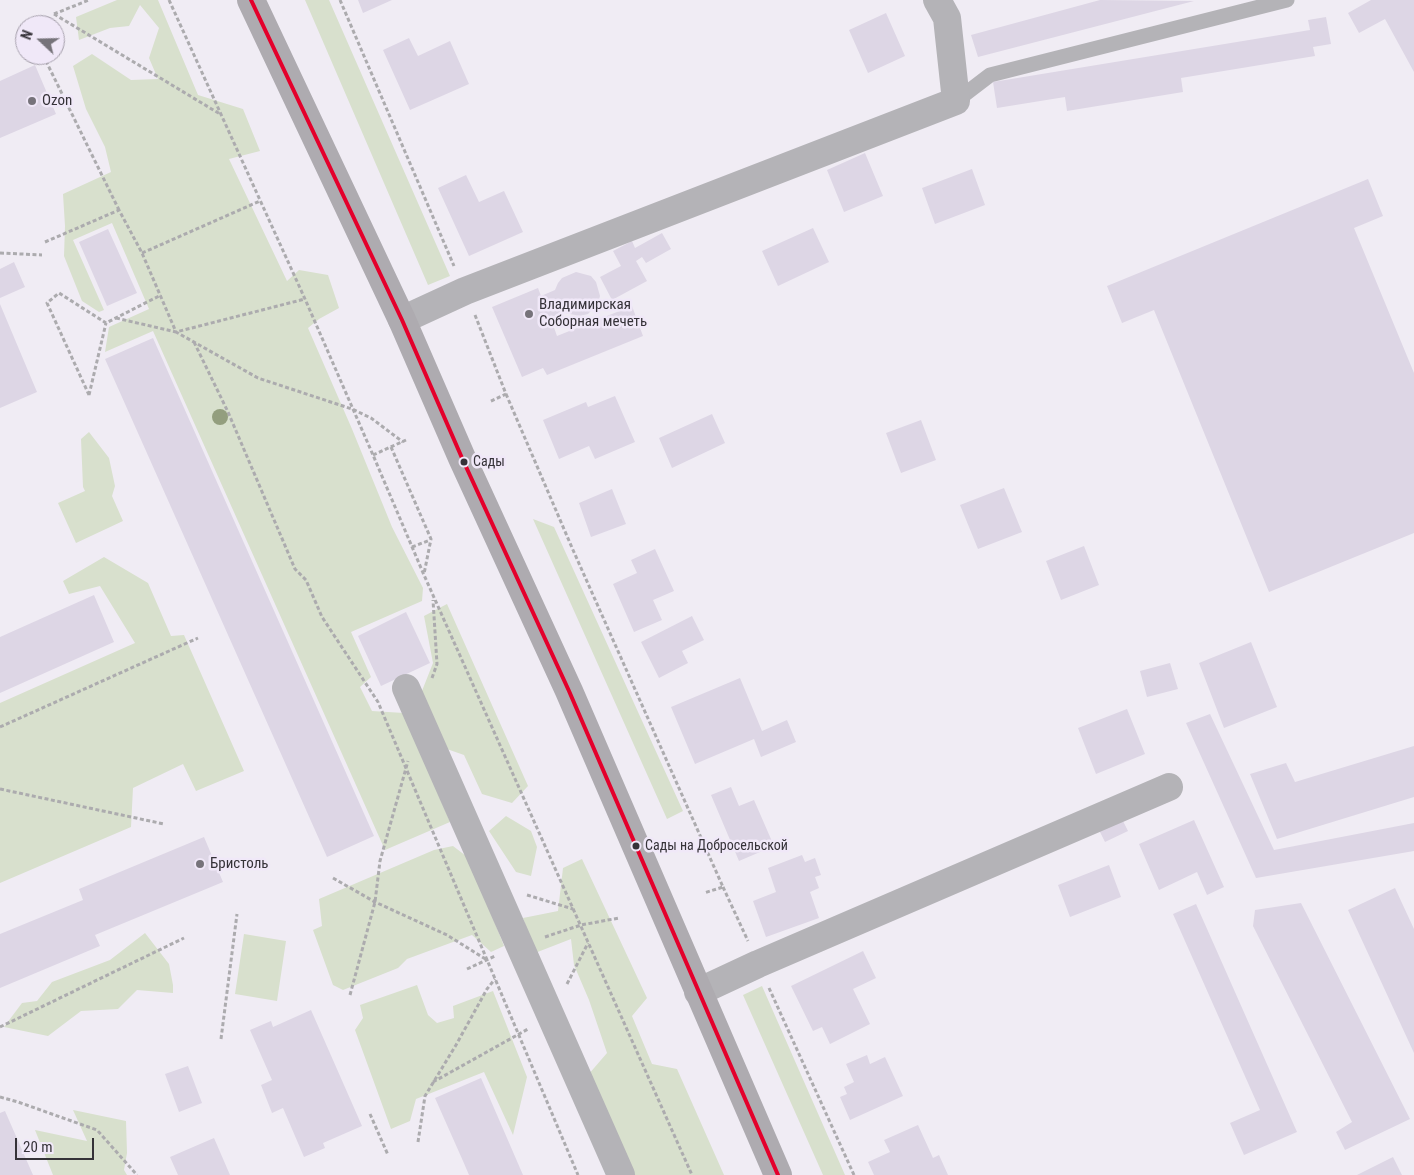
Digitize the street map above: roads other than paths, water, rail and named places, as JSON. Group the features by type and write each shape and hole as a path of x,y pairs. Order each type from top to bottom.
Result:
{"main road":[{"path":"251,0 402,320 462,458 577,709 778,1175"}],"street":[{"path":"402,320 465,291 956,101 948,18 937,0"},
{"path":"406,688 621,1175"},
{"path":"698,992 758,964 1169,787"}],"lane":[{"path":"956,101 990,75 1287,0"}],"place":[{"name":"Ozon","path":"32,101"},
{"name":"Владимирская Соборная мечеть","path":"529,314"},
{"name":"Сады","path":"464,462"},
{"name":"Сады на Добросельской","path":"636,846"},
{"name":"Бристоль","path":"200,864"}]}
